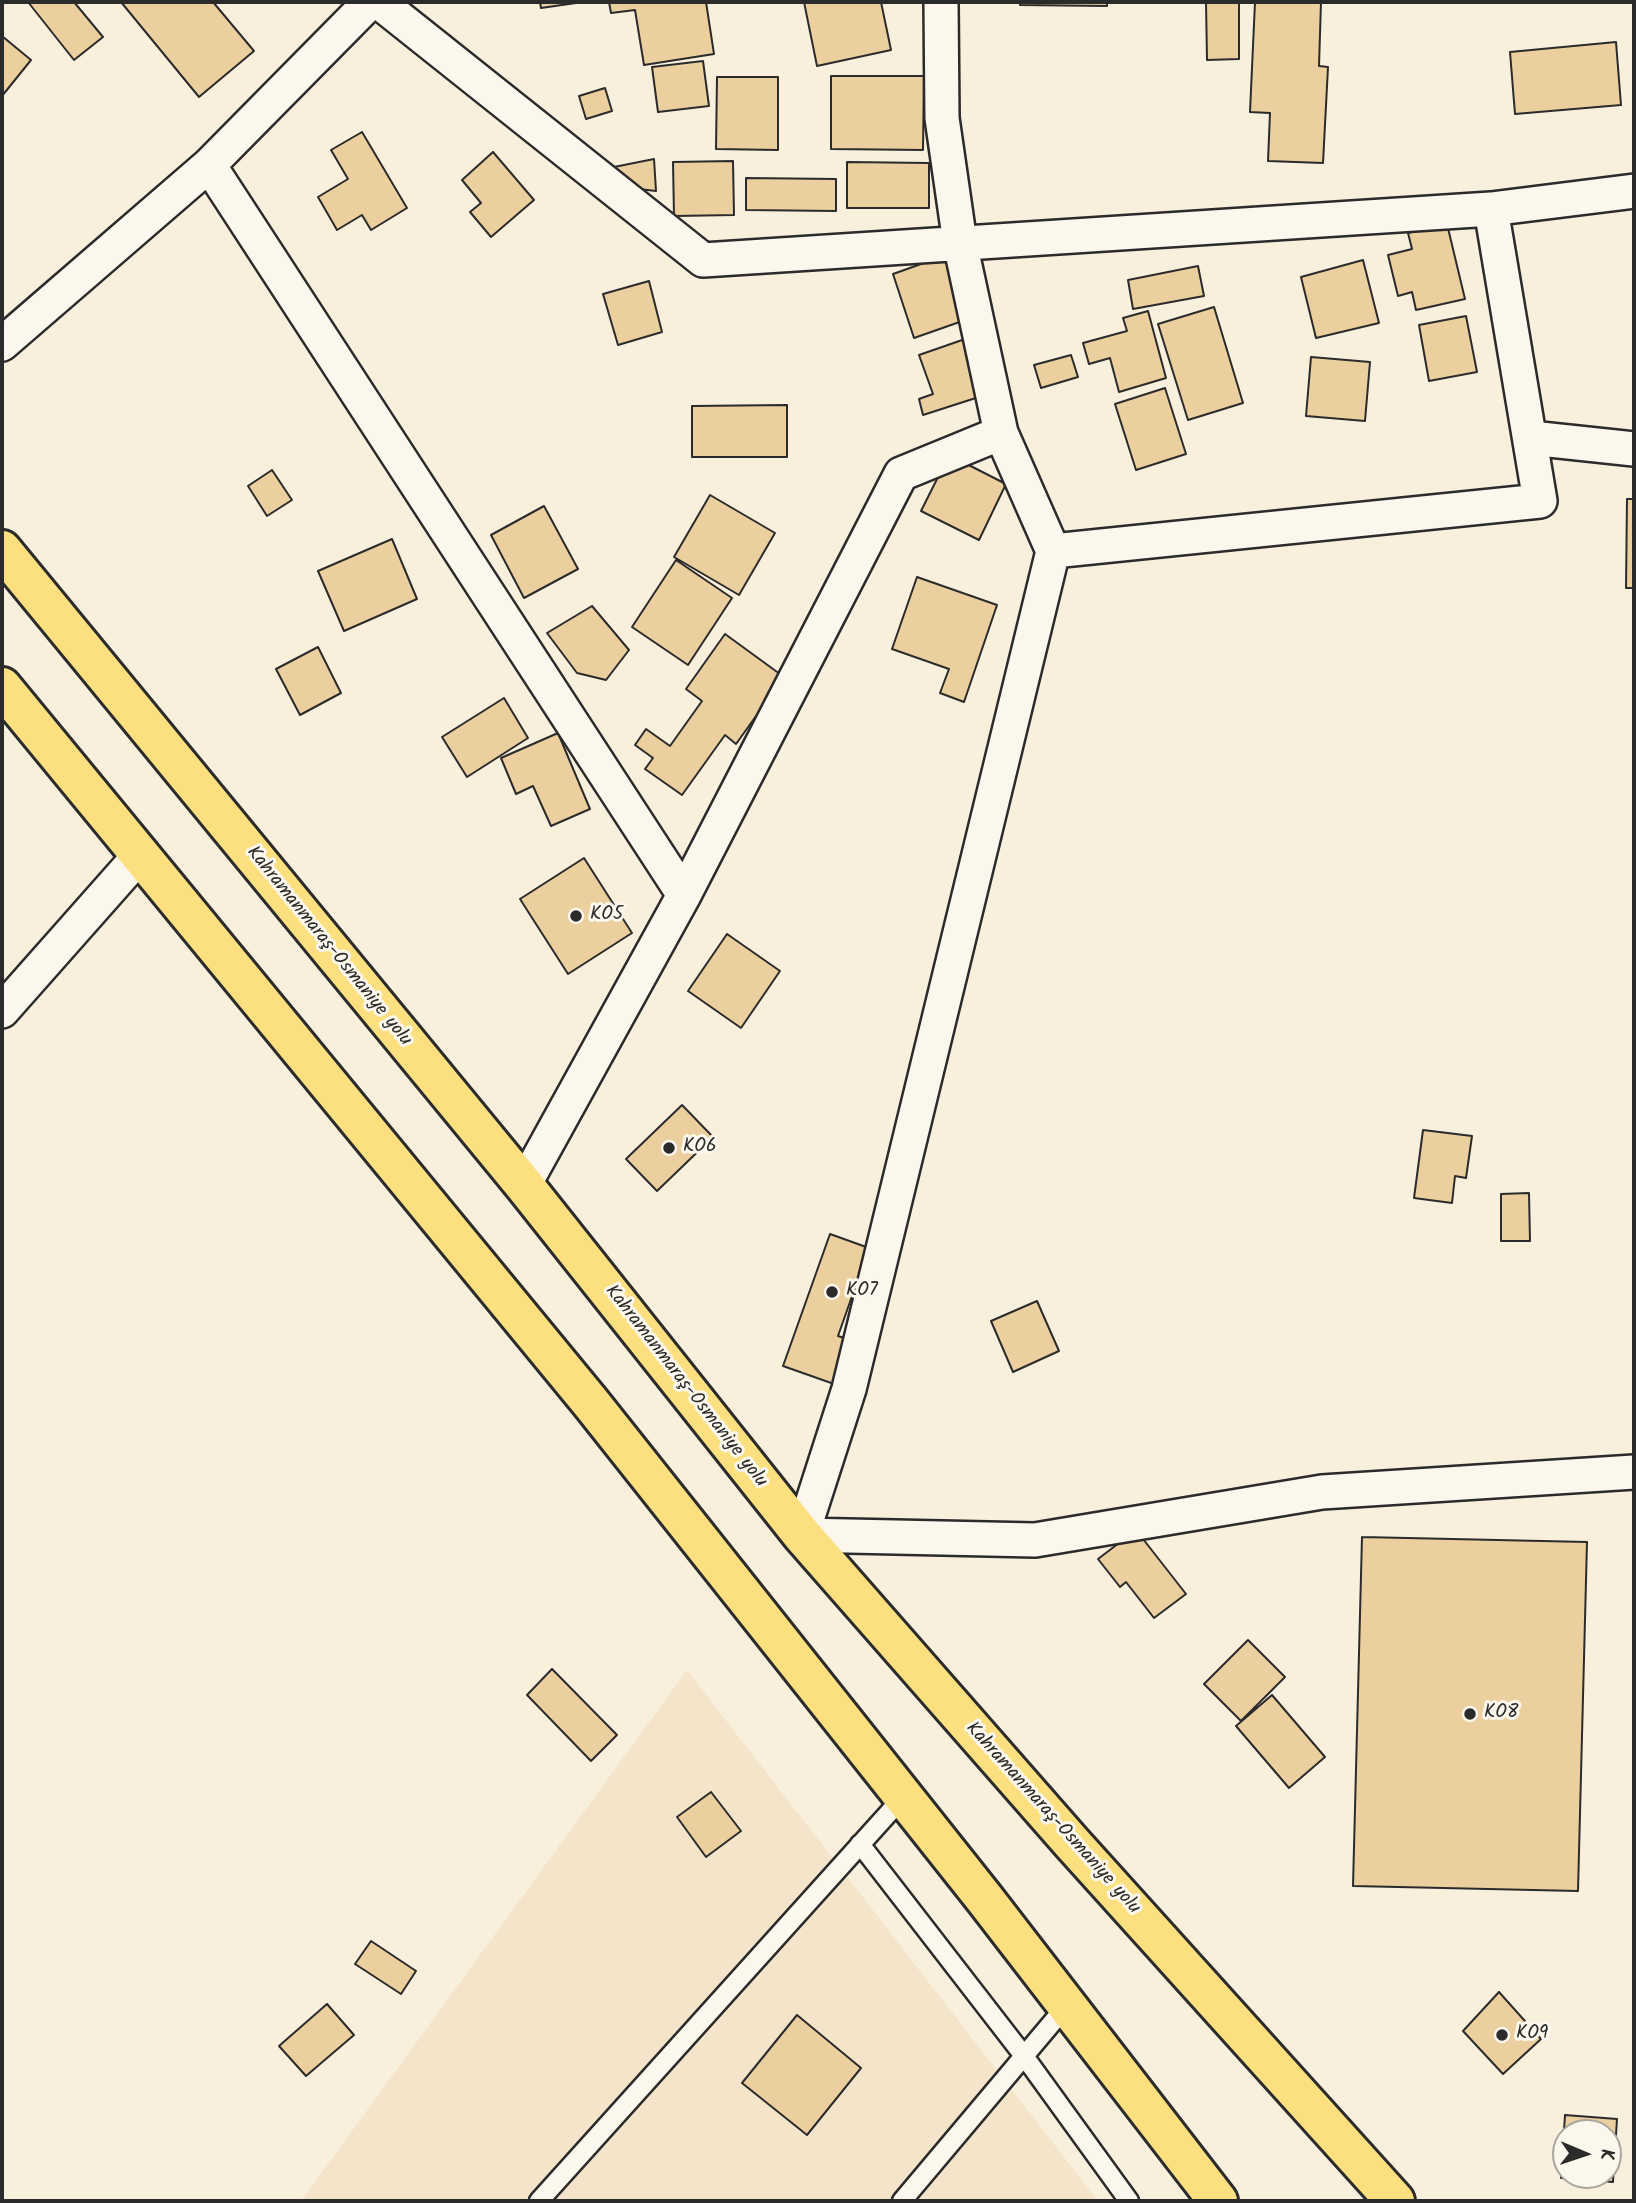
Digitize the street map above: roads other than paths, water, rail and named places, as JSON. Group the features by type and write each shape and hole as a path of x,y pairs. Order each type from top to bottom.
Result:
{"highway":[{"name":"Kahramanmaraş-Osmaniye yolu","path":"2,550 524,1185 802,1535 1072,1843 1395,2201"},
{"path":"2,687 591,1403 904,1796 1218,2201"}],"street":[{"path":"2,344 209,165 370,2"},
{"path":"379,2 703,260 1491,209 1634,191"},
{"path":"941,2 942,118 960,243 1001,433 1053,551 849,1389 802,1535 1035,1540 1322,1492 1634,1472"},
{"path":"209,165 684,895"},
{"path":"1053,551 1540,501 1491,209"},
{"path":"524,1185 684,895 901,474 1001,433"},
{"path":"1531,438 1634,449"},
{"path":"2,1011 141,855"}],"lane":[{"path":"539,2201 904,1796"},
{"path":"860,1844 1024,2056 1129,2201"},
{"path":"902,2201 1067,2005"}],"place":[{"name":"KO5","path":"576,916"},
{"name":"KO6","path":"669,1148"},
{"name":"KO7","path":"832,1292"},
{"name":"KO8","path":"1470,1714"},
{"name":"KO9","path":"1502,2035"}]}
